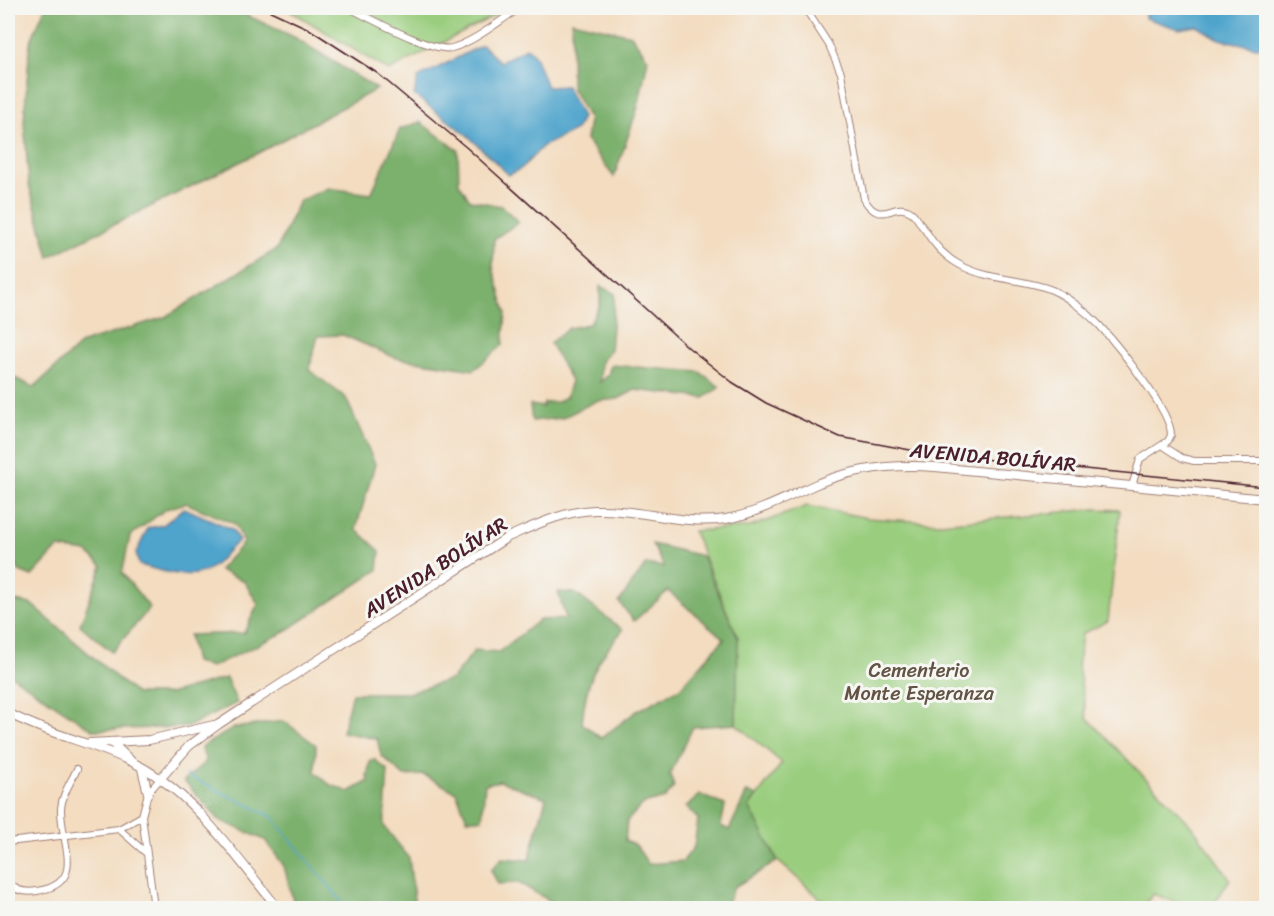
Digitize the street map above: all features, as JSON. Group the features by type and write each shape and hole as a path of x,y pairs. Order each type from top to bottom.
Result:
{"main road":[{"name":"AVENIDA BOLÍVAR","path":"160,779 189,746 219,724 508,537 559,516 595,510 666,519 709,521 724,519 759,510 837,476 892,466 936,466 1266,499"},
{"path":"8,712 61,736 86,743 131,761 160,779 208,825 278,909"},
{"path":"86,743 159,738 219,724"},
{"path":"111,742 131,761"},
{"path":"142,767 148,793"}],"street":[{"path":"349,8 418,41 442,49 452,48 472,38 520,8"},
{"path":"805,8 829,45 841,73 864,199 870,208 880,213 907,210 914,214 934,244 959,265 990,276 1052,290 1091,318 1151,392 1168,417 1172,435 1162,445 1140,459 1132,486"},
{"path":"1162,445 1166,450 1194,460 1266,460"},
{"path":"8,882 15,889 27,892 49,889 61,883 68,871 62,801 77,770"},
{"path":"154,909 142,816 148,793 160,779"},
{"path":"8,842 119,829 142,816"},
{"path":"119,829 133,838 146,853"}],"green space":[{"path":"45,8 231,8 294,37 377,89 260,152 49,257 29,185 24,121 30,43"},
{"path":"286,8 509,8 389,71"},
{"path":"572,21 631,35 648,59 638,107 614,177 586,140 589,120 571,87"},
{"path":"420,122 458,150 459,183 470,200 501,206 519,222 494,239 493,268 506,312 503,345 474,370 396,358 343,335 318,336 309,370 346,398 375,464 356,529 380,551 378,570 283,633 211,667 195,662 189,635 244,633 258,604 244,581 219,570 244,542 235,524 186,503 166,509 130,536 122,573 150,608 112,652 80,625 102,566 87,552 58,548 32,576 19,571 8,547 8,375 34,387 82,343 165,317 277,249 299,201 328,188 371,194 400,129"},
{"path":"600,286 615,294 610,350 601,362 600,382 608,375 611,365 700,372 720,387 704,398 635,390 618,399 596,401 562,418 532,421 530,405 543,407 544,403 557,402 566,397 571,381 550,343 569,328 589,324 600,305"},
{"name":"Cementerio Monte Esperanza","path":"807,506 868,518 940,523 1095,509 1120,510 1108,621 1082,634 1078,666 1087,718 1192,826 1230,879 1211,908 1191,908 1153,894 1142,908 831,908 778,861 749,807 782,763 736,724 738,638 693,531 750,527"},
{"path":"652,544 702,556 738,638 736,724 693,727 670,774 674,787 665,798 643,804 627,821 625,841 636,845 648,864 683,861 694,847 698,819 686,807 700,795 725,805 721,826 729,830 747,792 757,796 749,807 778,861 734,887 725,908 623,908 608,901 584,908 562,908 519,883 498,884 491,870 502,858 529,860 546,798 500,781 485,784 482,819 467,819 456,792 424,775 404,776 381,755 377,739 342,732 352,693 408,693 452,679 475,650 499,652 539,620 566,619 558,592 575,593 623,630 599,662 586,695 582,723 601,738 637,711 680,688 724,639 668,591 634,621 619,602 646,564 664,567"},
{"path":"8,600 31,604 136,694 169,694 226,678 237,703 187,727 93,730 8,673"},
{"path":"284,721 316,745 315,772 329,784 349,792 369,781 367,777 370,762 374,759 388,771 384,826 409,858 415,908 295,908 284,866 265,840 219,820 184,781 206,761 201,747 234,728"}],"water":[{"path":"1145,8 1266,8 1266,49 1219,39 1197,26 1179,29 1145,18"},
{"path":"482,45 500,62 527,48 535,56 547,87 566,86 582,117 576,130 543,146 522,168 509,175 467,135 414,95 418,78"},
{"path":"184,508 232,529 239,541 204,572 176,574 139,565 136,553 148,528 163,525"}],"waterway":[{"path":"186,775 271,816 347,908"}],"railway":[{"path":"264,8 309,29 377,73 467,148 689,348 732,382 766,403 840,437 932,454 1266,487"}]}
